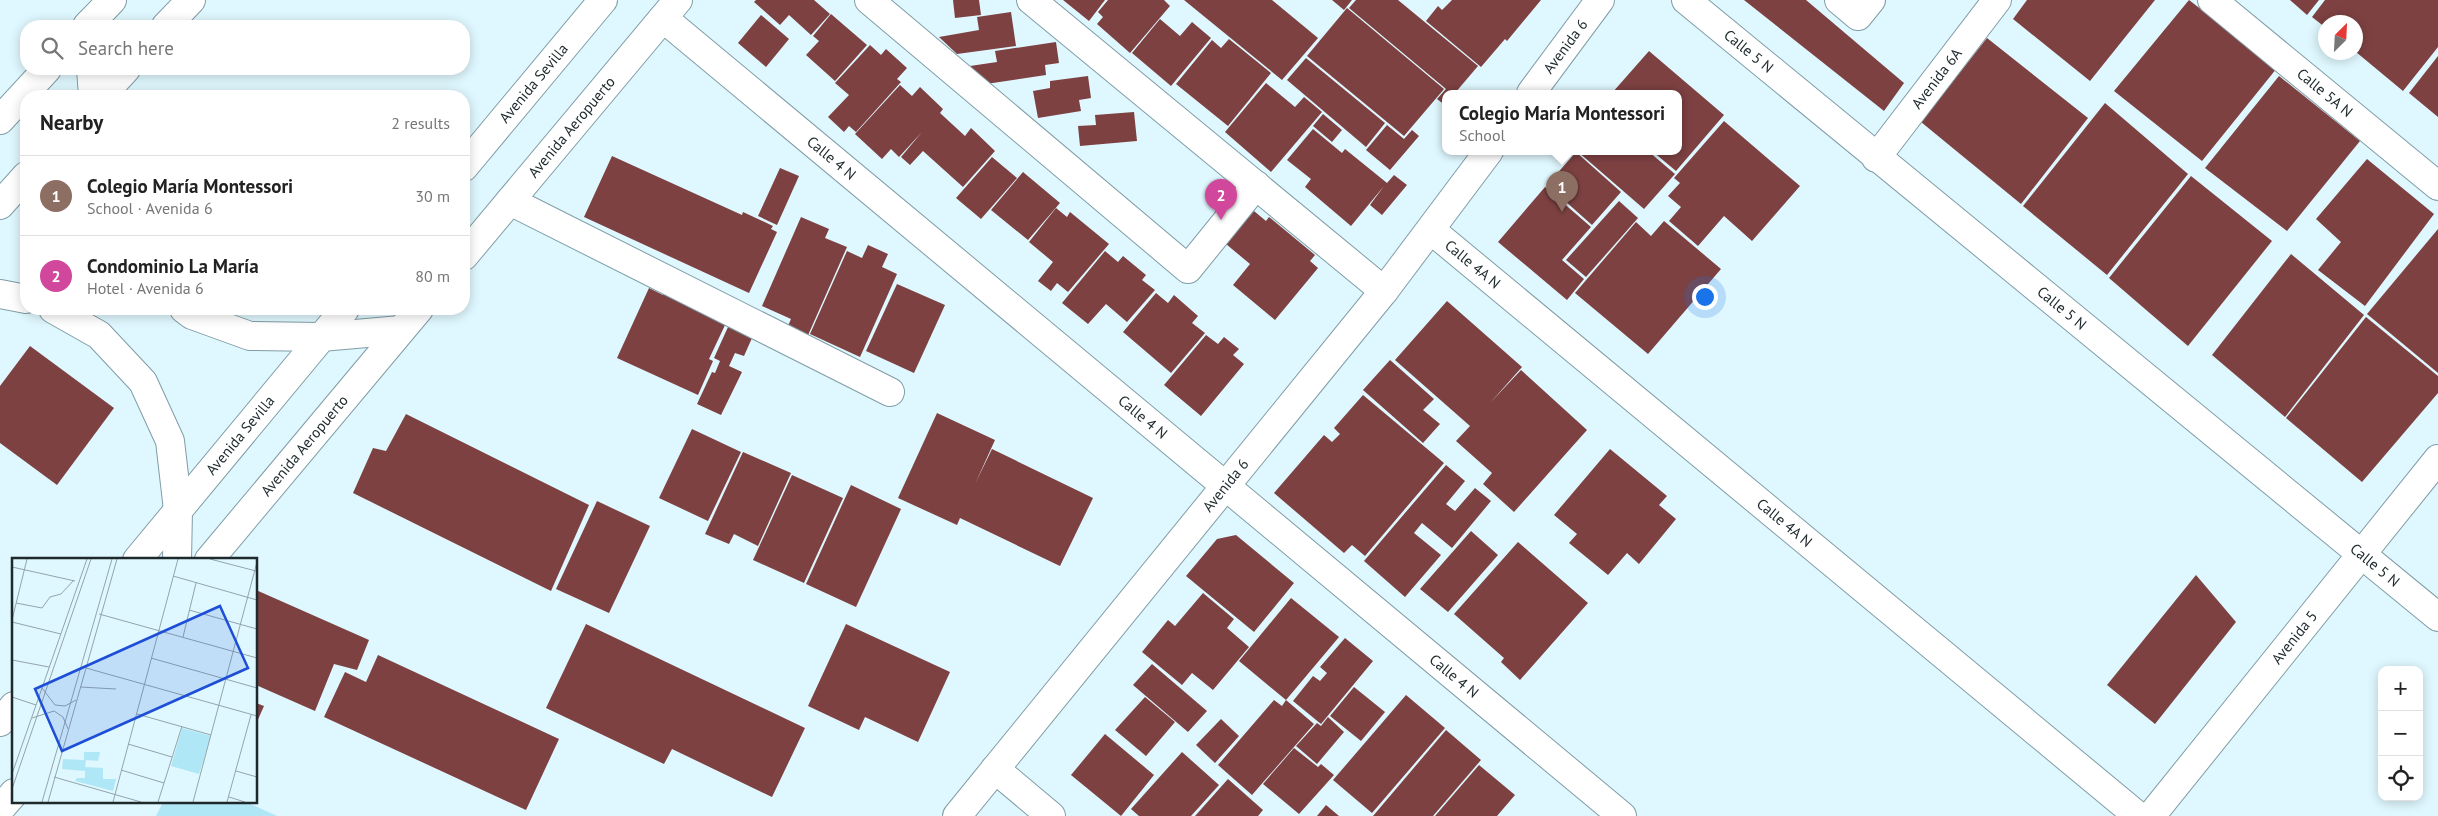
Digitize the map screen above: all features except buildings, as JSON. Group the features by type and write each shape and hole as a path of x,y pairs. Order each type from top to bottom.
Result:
{"street":[{"path":"94,20 112,0"},
{"path":"172,20 191,0"},
{"name":"Avenida Sevilla","path":"470,159 603,0"},
{"path":"869,0 1188,269 1256,185"},
{"path":"1031,0 1384,291"},
{"name":"Avenida 6","path":"1533,90 1600,0"},
{"name":"Calle 5 N","path":"1686,0 1876,158 2438,617"},
{"path":"1839,0 1858,16 1871,0"},
{"name":"Avenida 6A","path":"1876,158 1997,0"},
{"name":"Calle 5A N","path":"2212,0 2438,186"},
{"name":"Avenida Aeropuerto","path":"470,249 671,9"},
{"name":"Calle 4 N","path":"671,9 1225,486 1622,816"},
{"path":"28,90 41,75"},
{"path":"91,75 93,90"},
{"path":"107,90 120,75"},
{"path":"0,120 20,98"},
{"name":"Avenida 6","path":"957,816 1384,291 1486,155"},
{"path":"0,205 20,183"},
{"path":"510,200 890,392"},
{"name":"Calle 4A N","path":"1430,230 2138,816"},
{"path":"0,294 20,298"},
{"path":"64,315 99,335 143,382 170,441 178,510 177,558"},
{"path":"192,315 250,336 321,337 401,330"},
{"name":"Avenida Sevilla","path":"139,558 339,315"},
{"name":"Avenida Aeropuerto","path":"211,558 414,315"},
{"name":"Avenida 5","path":"2150,816 2438,459"},
{"path":"0,722 12,708"},
{"path":"995,769 1052,816"},
{"path":"0,809 12,794"}],"shaded area":[{"path":"162,804 250,804 277,816 156,816"}],"place":[{"name":"Colegio María Montessori","path":"1562,212"},
{"name":"Condominio La María","path":"1221,220"}]}
